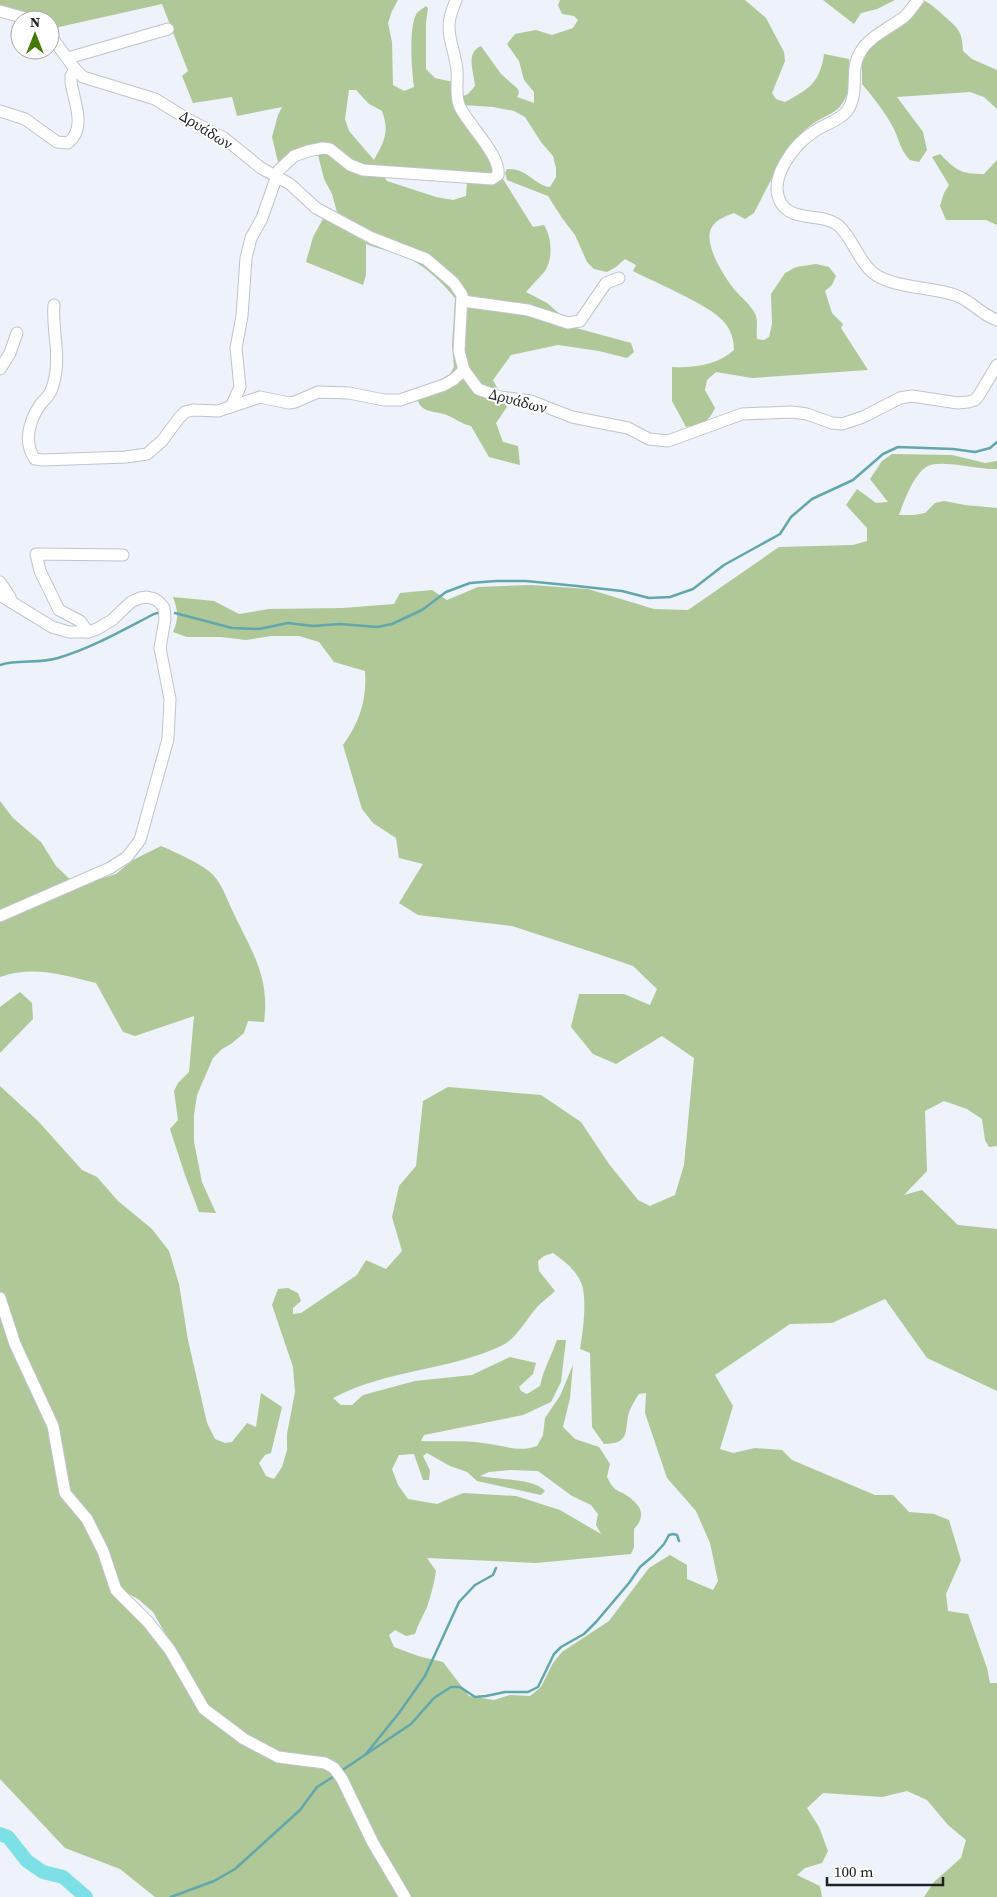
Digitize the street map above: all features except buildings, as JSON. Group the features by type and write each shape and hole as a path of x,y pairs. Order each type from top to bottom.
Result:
{"street":[{"path":"231,407 240,387 236,348 242,316 246,258 251,238 262,218 281,166 291,158 308,150 323,148 330,149 350,165 363,170 492,179 496,177 498,167 492,154 461,109 456,96 458,73 449,27 456,0"},
{"path":"918,0 906,16 865,45 859,53 856,61 853,98 847,111 836,120 814,131 794,151 779,176 778,197 782,205 792,213 823,218 838,225 867,266 880,278 959,296 984,314 997,320"},
{"path":"68,58 168,29"},
{"name":"Δρυάδων","path":"60,48 75,69 86,78 155,99 189,120 224,138 256,164 294,188 314,206 372,238 426,259 459,289 462,295 459,351 464,370 478,389 482,391 500,397 531,401 572,416 628,428 649,439 668,441 742,414 792,412 842,424 863,417 900,398 912,396 958,403 968,402 975,400 979,395 997,365"},
{"path":"0,111 25,120 57,142 68,142 76,134 78,124 71,78 75,69"},
{"path":"463,301 528,310 568,323 580,321 606,283 619,278"},
{"path":"54,305 56,369 52,389 39,406 29,430 29,451 35,459 117,457 147,454 162,441 185,412 193,410 218,411 239,406 260,397 289,403 318,392 349,394 384,400 408,399 444,386 464,370"},
{"path":"0,368 10,353 17,333"},
{"path":"88,632 80,621 59,610 40,571 36,554 123,555"},
{"path":"0,582 10,596 11,602"},
{"path":"0,595 59,630 69,632 88,632 109,622 129,603 145,597 152,598 160,603 164,609 164,624 160,648 170,699 168,739 140,840 127,857 110,868 0,916"},
{"path":"0,1298 16,1344 54,1426 65,1493 87,1519 103,1551 116,1590 148,1622 170,1650 204,1709 244,1739 278,1758 325,1763 334,1768 342,1778 373,1843 404,1897"}],"green space":[{"path":"0,0 398,0 388,23 392,42 393,85 404,91 414,87 411,49 412,28 417,13 426,6 428,8 426,22 426,69 435,78 453,82 494,171 489,175 381,172 387,181 436,197 453,200 466,196 467,182 493,182 503,179 533,227 544,225 549,236 550,254 548,266 526,292 547,303 576,328 631,343 634,352 627,358 599,351 558,345 511,355 493,380 507,407 496,423 503,442 518,446 520,465 489,457 471,426 444,414 424,408 417,398 423,389 450,374 454,367 452,346 455,298 444,286 432,274 411,259 366,244 366,275 363,285 306,262 313,237 324,217 338,216 332,194 324,179 316,147 304,150 278,162 272,137 282,107 237,116 232,97 193,103 182,76 188,71 162,4 60,27 60,10 10,10 10,13 0,10","holes":["349,90 356,90 369,104 382,111 386,125 385,137 374,160 349,131 345,119"]},
{"path":"560,0 745,0 766,18 784,52 785,61 772,93 776,99 785,102 812,84 820,72 824,54 849,59 848,90 842,104 835,111 810,126 797,138 781,161 754,213 745,219 734,213 719,220 712,227 710,241 712,250 725,276 754,312 757,319 757,339 764,340 769,337 772,324 771,294 785,273 796,267 816,264 829,267 836,276 832,285 825,291 832,313 843,324 841,328 868,370 752,378 716,372 707,380 705,390 715,408 710,417 704,422 686,427 672,401 672,367 689,367 705,364 728,355 734,350 734,346 732,335 726,325 708,309 633,271 636,265 625,259 607,272 594,269 587,262 575,235 548,196 507,180 505,173 507,169 520,171 540,184 550,187 556,177 553,156 541,142 525,117 514,111 493,107 463,105 459,98 468,94 475,86 472,58 476,49 481,46 501,74 518,89 517,97 534,103 534,92 524,80 519,61 507,44 515,34 536,30 552,35 573,28 578,20 574,16 562,14 558,5"},
{"path":"823,0 895,0 877,9 861,13 854,24"},
{"path":"925,1 956,28 961,35 963,51 972,59 997,70 997,109 984,97 970,92 897,97 923,132 927,150 919,162 910,160 907,157 887,117 862,84 862,59 866,48 910,19"},
{"path":"940,154 959,170 969,173 984,174 997,160 997,225 986,220 946,220 940,206 949,185 932,157"},
{"path":"892,454 952,455 985,463 997,461 997,469 951,464 928,466 914,481 899,515 925,513 935,503 944,501 997,508 997,1146 989,1147 985,1140 982,1119 967,1109 944,1101 925,1111 927,1171 904,1195 922,1190 958,1225 997,1229 997,1391 927,1358 885,1299 832,1323 790,1324 715,1375 733,1406 720,1449 733,1453 755,1448 782,1450 792,1460 875,1495 893,1495 909,1512 934,1514 949,1520 961,1560 946,1594 948,1611 968,1614 987,1668 990,1683 997,1683 997,1897 924,1897 934,1882 961,1858 966,1840 948,1825 927,1800 907,1791 882,1797 823,1793 807,1808 819,1827 828,1851 822,1863 805,1868 797,1875 820,1886 822,1897 155,1897 120,1869 65,1848 0,1779 0,1086 38,1121 82,1170 97,1177 118,1201 152,1229 169,1251 179,1284 188,1340 207,1423 215,1439 225,1443 232,1442 247,1423 256,1427 261,1393 282,1407 271,1453 265,1455 259,1463 266,1476 274,1479 282,1467 287,1450 287,1434 295,1392 293,1367 272,1305 278,1289 288,1288 298,1293 301,1301 293,1308 293,1314 301,1313 357,1275 366,1260 386,1269 402,1251 392,1217 399,1186 416,1166 423,1101 448,1087 541,1095 581,1122 609,1164 638,1200 650,1206 675,1195 684,1165 694,1058 662,1036 616,1064 593,1054 571,1027 579,994 624,994 650,1005 657,989 633,966 512,926 418,915 399,903 423,864 399,858 396,838 373,823 362,809 343,745 354,728 361,710 365,691 365,671 334,662 319,642 299,636 271,636 246,640 221,637 187,637 173,632 177,614 173,597 214,601 239,614 269,609 343,608 394,604 400,593 432,590 447,600 478,587 531,585 588,589 654,609 688,610 779,547 853,545 867,541 867,528 846,505 857,489 876,503 888,502 870,479 882,461","holes":["553,1253 570,1267 582,1285 584,1308 580,1349 590,1353 592,1427 604,1444 621,1440 624,1437 628,1416 633,1404 639,1394 646,1393 645,1413 667,1478 696,1511 710,1543 718,1581 713,1590 687,1579 687,1565 670,1555 649,1568 609,1621 562,1652 553,1663 541,1687 530,1696 510,1695 494,1700 469,1696 443,1662 418,1656 394,1647 389,1635 395,1630 406,1636 415,1634 427,1607 436,1571 427,1558 536,1563 631,1554 634,1547 634,1529 641,1515 639,1506 611,1485 607,1477 610,1464 599,1447 575,1439 563,1427 570,1398 573,1365 560,1396 545,1418 543,1435 537,1446 517,1449 475,1442 421,1441 424,1435 523,1415 551,1402 561,1382 566,1340 557,1340 540,1386 527,1394 521,1391 519,1387 533,1374 536,1363 510,1357 472,1375 415,1381 363,1395 352,1405 341,1405 333,1398 375,1381 463,1360 505,1344 518,1332 538,1306 555,1291 539,1271 538,1261 544,1256","427,1453 450,1466 467,1472 477,1481 541,1495 545,1491 532,1484 480,1476 489,1472 510,1470 538,1471 572,1496 591,1505 598,1514 596,1525 601,1534 560,1510 516,1496 463,1493 437,1504 408,1499 398,1485 392,1469 399,1455 414,1454 423,1480 429,1480 430,1470 423,1456","118,1582 127,1593 138,1599 153,1612 200,1696 212,1710 256,1741 274,1750 306,1760 333,1762 345,1773 277,1761 199,1710 166,1652 144,1626"]},
{"path":"0,801 13,818 41,842 56,866 77,886 116,874 133,860 161,846 189,859 210,872 223,889 258,965 262,978 265,1006 264,1022 248,1021 244,1033 213,1058 197,1095 194,1115 194,1142 202,1182 216,1213 199,1212 170,1129 178,1120 174,1091 178,1083 189,1072 194,1016 135,1036 123,1032 96,983 48,972 12,973 0,977"},
{"path":"20,992 32,1003 33,1019 0,1053 0,1007"}],"waterway":[{"path":"175,613 232,628 259,629 288,623 313,626 340,624 377,627 392,624 422,610 446,592 470,583 496,581 526,581 577,586 622,591 649,598 670,597 693,589 724,565 780,534 791,517 812,499 853,480 883,454 898,447 953,449 975,452 990,448 997,442"},
{"path":"0,665 14,662 51,660 71,654 161,612"},
{"path":"344,1769 411,1724 434,1698 451,1687 460,1687 475,1697 505,1692 528,1692 538,1687 554,1654 561,1647 584,1634 596,1622 640,1567 664,1544 669,1535 677,1535 679,1541"},
{"path":"366,1754 399,1713 425,1676 459,1602 475,1585 493,1575 496,1568"},
{"path":"171,1897 214,1881 235,1869 300,1810 317,1787 333,1777"},
{"path":"0,1834 8,1837 27,1861 43,1872 63,1877 86,1897"}]}
